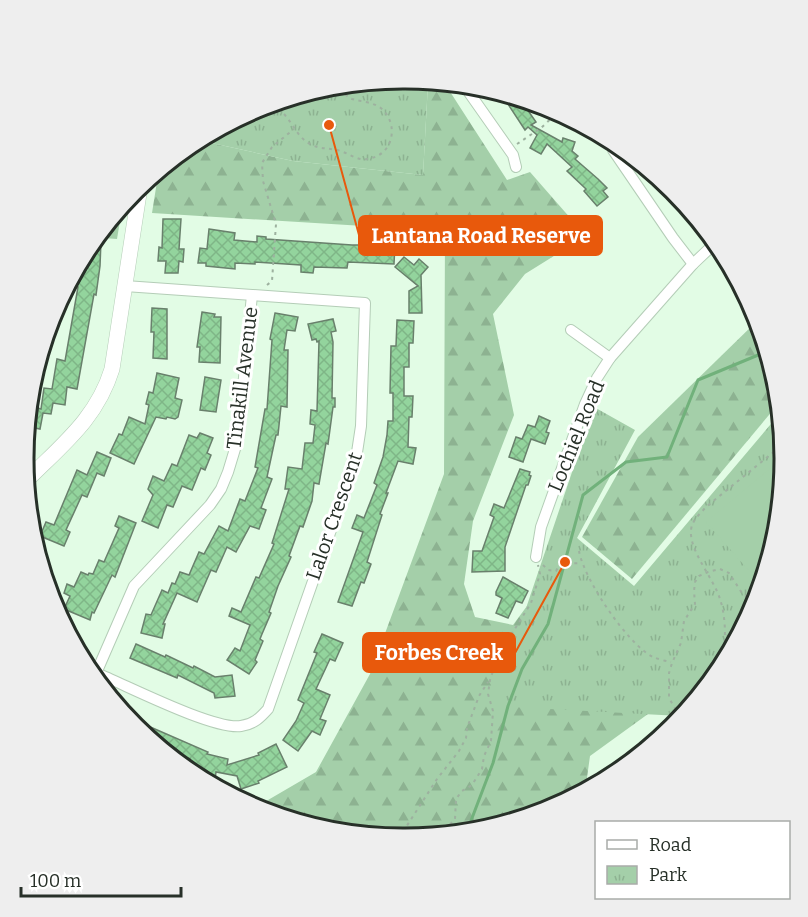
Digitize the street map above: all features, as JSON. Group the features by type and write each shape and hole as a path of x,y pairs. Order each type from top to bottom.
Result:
{"street":[{"path":"471,95 509,149 516,167"},
{"path":"618,157 693,264"},
{"path":"35,472 86,421 102,396 111,369 137,203"},
{"name":"Lochiel Road","path":"536,557 540,527 585,404 597,378 610,358 708,249"},
{"name":"Lalor Crescent","path":"107,678 202,718 231,726 257,721 267,708 356,459 362,426 365,303 124,286"},
{"name":"Tinakill Avenue","path":"99,667 112,632 134,586 210,505 221,489 228,472 237,439 252,295"},
{"path":"571,330 610,358"}],"path":[{"path":"281,111 305,141 324,150 336,150 365,160 376,157 388,147 392,138 393,127 389,118 381,107 351,98 345,94"},
{"path":"509,149 550,119"},
{"path":"252,295 272,281 276,224 264,181 262,164 272,147 294,129"},
{"path":"724,643 720,598 692,538 691,531 695,518 706,507 774,452"},
{"path":"579,551 581,563 611,615 652,657 672,663"},
{"path":"450,825 455,819 456,799 462,791 472,785 482,769 484,756 491,741 493,711 488,694 490,680 498,656 531,603 540,574 536,557"},
{"path":"548,570 556,571 560,564 565,562 581,563"},
{"path":"675,709 669,698 669,674 681,643 684,621 694,603 695,582 699,576 720,569 729,573 742,593 747,596"},
{"path":"405,828 437,779 459,752 466,738 467,728 479,696 490,680"}],"green space":[{"path":"380,90 428,90 423,175 293,161 212,143 263,117 332,96"},
{"path":"428,90 450,92 507,180 530,172 586,236 525,274 493,314 514,415 473,521 464,584 475,617 513,625 577,538 648,714 590,756 587,779 545,800 500,815 452,825 404,828 356,825 308,815 265,801 316,772 370,674 444,474 445,231 152,213 157,184 179,165 212,143 293,161 423,175"},
{"path":"120,223 117,239 108,238"},
{"path":"749,328 761,363 770,413 632,579 582,537 638,437"},
{"path":"594,407 635,430 577,538 634,586 772,423 773,483 766,531 754,577 724,643 697,683 669,715 493,706"},
{"path":"774,466 766,531 754,577 706,522"}],"building":[{"path":"508,105 528,111 536,122 531,125 562,142 563,138 575,142 572,151 578,156 575,159 607,188 603,191 608,197 597,206 584,191 586,189 567,171 572,167 547,144 541,154 530,148 537,135 528,127 525,130"},
{"path":"163,219 181,219 179,249 184,249 183,262 179,261 178,273 165,273 166,261 158,261 159,247 162,248"},
{"path":"209,229 235,233 234,240 257,242 257,236 266,237 266,239 352,245 362,245 363,232 371,232 371,241 395,243 394,264 348,262 347,268 314,267 313,273 301,272 301,265 255,262 255,264 235,263 235,269 206,266 206,263 198,263 200,248 207,249"},
{"path":"101,248 96,295 94,294 77,389 67,387 65,405 53,403 51,414 43,413 40,429 36,428 44,388 52,389 57,359 65,361 78,287"},
{"path":"404,257 414,265 419,259 428,267 421,275 422,313 409,313 409,291 418,286 395,267"},
{"path":"152,308 167,309 167,359 153,358"},
{"path":"202,312 221,317 220,363 199,362 200,347 197,347"},
{"path":"275,313 298,317 295,331 287,330 284,350 288,350 287,407 281,406 278,435 276,435 267,477 272,479 261,508 266,510 259,529 250,526 236,552 227,547 216,572 211,570 197,602 177,593 163,624 165,624 162,638 141,633 146,614 151,615 162,590 168,593 180,572 189,575 199,552 204,554 219,526 228,531 240,499 245,501 258,468 255,467 265,409 267,409 272,340 270,339"},
{"path":"333,319 336,331 331,332 333,342 332,398 335,398 335,407 333,407 319,484 314,483 312,501 303,527 300,526 289,556 291,557 269,612 271,613 260,639 263,641 255,660 257,662 249,674 227,660 235,648 240,651 250,625 229,616 232,608 241,612 274,544 272,543 289,489 285,489 288,467 302,469 305,443 313,443 315,425 310,424 311,410 317,411 319,341 312,340 308,324"},
{"path":"397,320 414,321 413,343 409,343 409,367 404,367 404,396 413,396 412,417 409,417 408,447 416,448 413,464 398,461 386,493 388,493 367,562 371,564 352,606 338,602 363,532 352,528 357,515 364,518 377,485 374,483 383,457 388,421 393,421 393,393 390,393 391,346 396,346"},
{"path":"157,373 179,378 175,398 182,400 178,417 175,419 167,417 166,419 156,417 134,464 110,453 119,434 122,435 129,417 145,424 149,405 146,404 149,392 153,393"},
{"path":"205,377 221,380 216,412 200,410"},
{"path":"539,416 550,421 545,444 531,439 523,462 509,457 516,437 522,439 528,425 535,427"},
{"path":"200,433 213,438 207,453 211,455 205,470 201,468 192,490 182,486 173,507 167,505 158,528 142,521 153,495 148,489 153,476 164,481 172,464 177,466 189,435 197,438"},
{"path":"97,452 111,458 104,476 97,473 87,497 82,495 66,530 70,532 64,546 43,537 42,531 46,522 54,525 77,470 87,475"},
{"path":"520,469 530,472 531,476 505,547 505,571 472,572 473,551 482,551 494,517 490,515 494,504 504,508"},
{"path":"119,516 136,523 115,577 112,575 90,620 68,611 66,606 70,596 64,593 67,584 74,587 81,572 88,575 93,574 99,560 104,562 119,528 115,526"},
{"path":"503,577 528,591 522,603 516,601 508,618 496,613 502,598 496,595 496,592"},
{"path":"322,634 343,643 335,661 330,659 316,689 330,695 320,719 326,721 320,735 312,731 298,751 283,740 296,721 304,703 298,700"},
{"path":"136,644 193,668 194,666 215,677 232,675 235,696 215,698 214,693 178,675 177,678 130,658"},
{"path":"151,727 208,752 207,754 228,759 227,765 259,755 258,753 276,744 287,767 258,781 259,783 241,789 237,776 216,772 216,776 190,759"}],"waterway":[{"path":"471,822 493,763 508,706 522,669 548,624 583,495 626,462 667,457 698,380 759,355"}],"place":[{"name":"Lantana Road Reserve","path":"329,125"},
{"name":"Forbes Creek","path":"565,562"}]}
